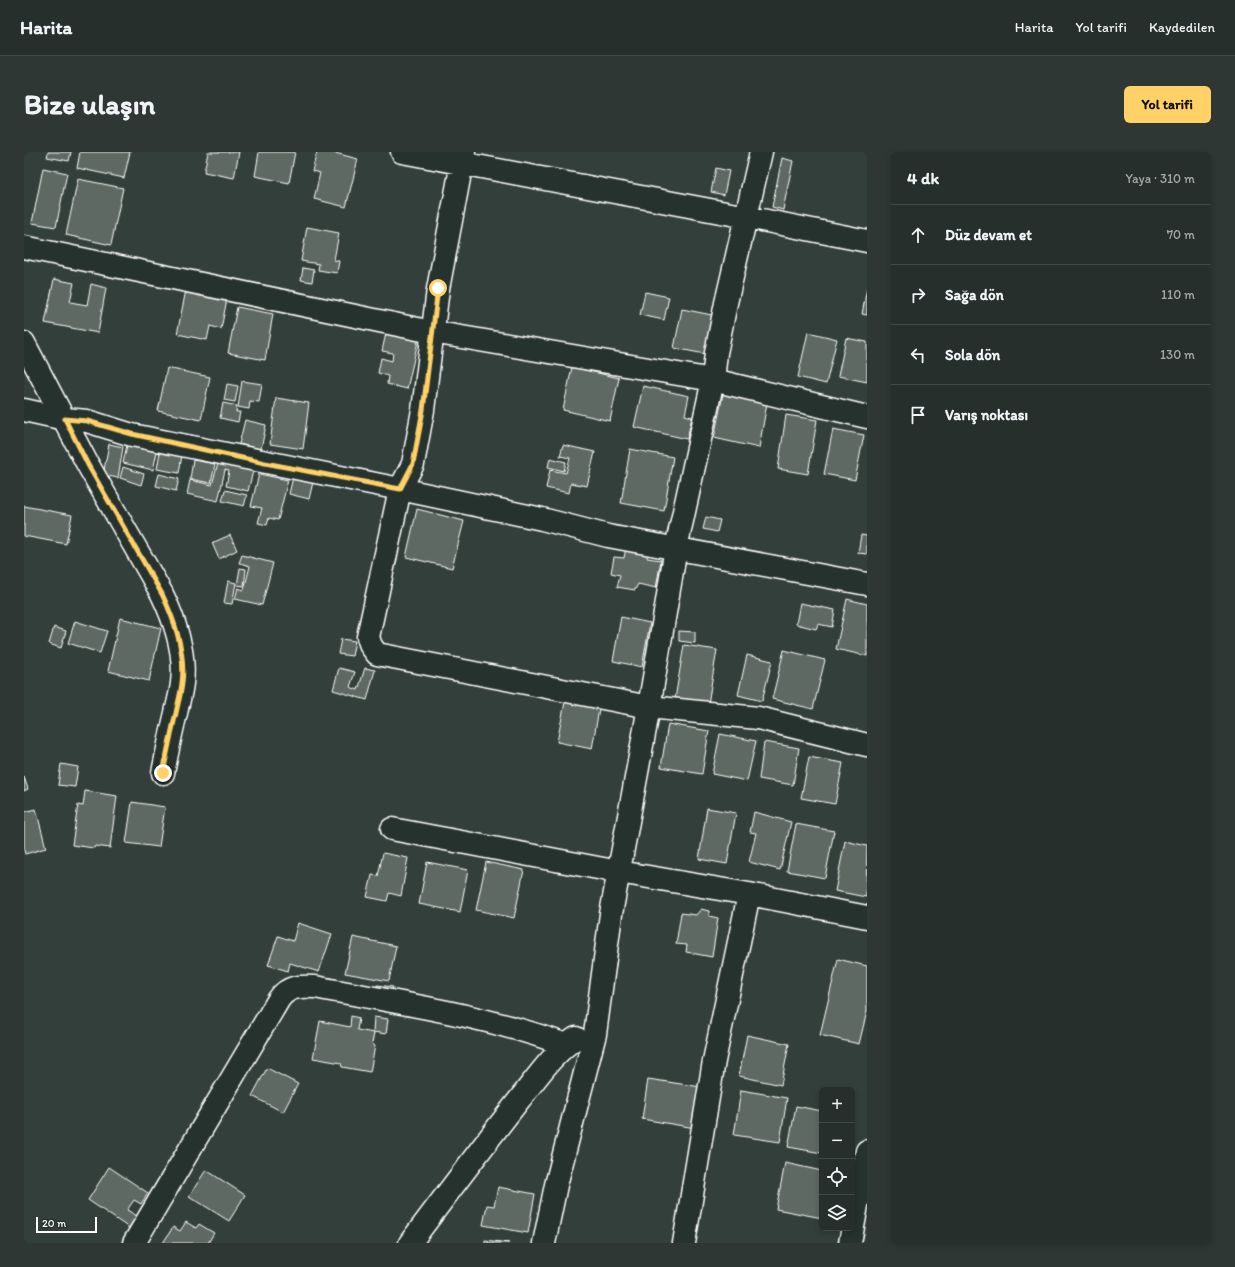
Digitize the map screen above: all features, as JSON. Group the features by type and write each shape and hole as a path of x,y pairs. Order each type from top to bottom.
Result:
{"street":[{"path":"402,152 463,158 867,241"},
{"path":"544,1243 556,1185 595,1034 611,914 649,707 676,548 713,380 716,353 725,310 761,152"},
{"path":"463,158 438,288 423,410 413,464 400,489 368,637 371,646 377,654 649,707 758,718 867,745"},
{"path":"24,247 432,332 713,380 867,417"},
{"path":"24,343 88,465 162,594 176,626 180,644 182,682 163,773"},
{"path":"24,410 65,419 87,421 132,434 265,463 400,489 542,519 608,536 867,584"},
{"path":"392,829 867,917"},
{"path":"684,1243 714,1061 749,894"},
{"path":"134,1243 279,999 286,991 300,986 315,987 400,1002 501,1024 540,1035 566,1045"},
{"path":"410,1243 547,1065 566,1045 577,1037 595,1034"},
{"path":"850,1243 867,1151"}],"building":[{"path":"48,152 71,152 69,161 47,157"},
{"path":"80,152 130,152 124,178 77,168"},
{"path":"208,152 239,152 234,178 204,172"},
{"path":"259,152 295,152 289,183 255,176"},
{"path":"317,152 331,152 358,159 346,207 314,199 320,173 312,171"},
{"path":"782,158 793,161 783,210 772,207"},
{"path":"43,168 67,173 56,227 32,223"},
{"path":"716,168 729,171 724,195 711,192"},
{"path":"78,179 123,188 111,245 66,235"},
{"path":"307,227 339,233 334,260 339,261 337,273 318,270 319,264 301,261"},
{"path":"303,268 314,270 312,282 301,280"},
{"path":"54,279 74,283 70,302 87,305 91,284 106,288 98,333 45,323"},
{"path":"867,288 867,315 862,314"},
{"path":"186,290 227,299 221,329 210,326 207,340 177,334"},
{"path":"645,292 669,297 664,320 640,315"},
{"path":"237,307 273,314 265,360 228,353"},
{"path":"682,309 712,315 705,354 674,348"},
{"path":"808,332 837,339 826,384 798,377"},
{"path":"386,333 418,341 407,389 387,384 388,376 378,373 381,358 392,361 393,353 382,351"},
{"path":"846,338 867,342 867,382 838,376"},
{"path":"572,367 619,378 610,421 563,410"},
{"path":"167,368 210,377 201,420 158,411"},
{"path":"242,381 262,384 259,402 250,401 249,409 238,407"},
{"path":"227,384 238,386 235,402 224,400"},
{"path":"643,386 689,396 685,415 692,417 687,439 634,427"},
{"path":"723,394 767,403 759,448 714,438"},
{"path":"276,398 309,403 303,449 270,444"},
{"path":"223,403 237,406 236,412 240,412 238,422 220,418"},
{"path":"786,415 817,420 808,474 778,469"},
{"path":"245,420 266,425 261,449 239,444"},
{"path":"833,429 864,435 855,480 824,474"},
{"path":"109,444 123,447 118,478 103,475"},
{"path":"127,445 157,452 153,470 123,463"},
{"path":"563,445 595,452 587,486 571,483 569,493 546,488 550,470 566,473 570,458 560,456"},
{"path":"630,449 673,457 664,511 621,503"},
{"path":"160,452 182,455 179,473 157,469"},
{"path":"550,458 566,462 564,471 548,467"},
{"path":"193,460 215,464 211,483 190,479"},
{"path":"218,463 253,471 248,491 226,486 229,471 225,470 218,501 187,494 190,480 212,485"},
{"path":"123,467 144,474 141,485 120,478"},
{"path":"159,474 179,479 176,491 156,486"},
{"path":"259,474 288,480 278,520 269,518 267,525 258,523 262,508 251,506"},
{"path":"293,477 313,482 309,499 289,494"},
{"path":"225,490 247,495 244,506 222,501"},
{"path":"24,506 72,515 66,544 24,536"},
{"path":"417,509 464,521 452,568 406,557"},
{"path":"706,517 720,520 717,532 703,529"},
{"path":"230,535 237,550 219,559 212,543"},
{"path":"861,535 867,536 867,554 858,553"},
{"path":"626,547 648,552 647,558 661,560 656,588 638,584 635,590 617,587 620,575 611,573 614,557 624,558"},
{"path":"242,555 273,563 262,605 235,599 238,588 244,590 250,566 239,563"},
{"path":"240,568 246,569 244,586 237,585"},
{"path":"228,581 236,583 232,604 224,603"},
{"path":"847,599 867,604 867,656 836,649"},
{"path":"800,603 835,610 832,627 818,624 816,629 796,624"},
{"path":"621,617 650,623 642,667 613,661"},
{"path":"120,618 161,628 149,681 108,671"},
{"path":"75,621 107,631 100,653 68,643"},
{"path":"54,627 66,631 61,648 49,644"},
{"path":"679,631 695,632 695,643 679,641"},
{"path":"341,639 355,641 352,656 338,654"},
{"path":"684,645 717,650 708,704 675,699"},
{"path":"784,650 825,660 813,709 772,699"},
{"path":"747,655 772,661 762,701 738,695"},
{"path":"339,668 355,672 350,687 358,690 365,668 375,670 367,700 333,690"},
{"path":"565,702 599,709 592,749 557,742"},
{"path":"668,724 709,731 702,774 661,767"},
{"path":"720,734 756,741 747,781 712,774"},
{"path":"764,742 799,748 793,785 759,779"},
{"path":"809,757 843,763 835,804 801,798"},
{"path":"61,764 78,767 75,787 58,785"},
{"path":"24,777 28,789 24,791"},
{"path":"85,791 117,796 110,848 95,846 94,848 72,845 78,805 83,806"},
{"path":"132,802 165,807 159,847 126,843"},
{"path":"707,808 736,813 727,864 699,859"},
{"path":"36,809 46,848 25,854 24,812"},
{"path":"754,812 791,822 780,870 749,862 756,833 750,832"},
{"path":"796,824 834,831 825,878 787,871"},
{"path":"845,841 867,846 866,897 835,891"},
{"path":"383,853 408,858 401,896 389,893 387,901 367,897 372,875 378,876"},
{"path":"427,862 468,870 460,912 419,904"},
{"path":"486,862 524,870 514,918 476,910"},
{"path":"701,909 709,911 709,916 718,918 712,957 686,952 687,945 676,944 681,913 696,915"},
{"path":"298,923 332,934 319,972 290,963 288,971 268,965 278,936 293,941"},
{"path":"353,937 396,946 389,981 345,973"},
{"path":"838,959 867,966 867,1011 859,1044 820,1035"},
{"path":"377,985 393,987 391,998 376,996"},
{"path":"351,1016 359,1018 357,1030 374,1033 372,1043 375,1046 370,1072 342,1067 341,1063 313,1058 320,1021 350,1027"},
{"path":"374,1017 388,1019 386,1034 373,1032"},
{"path":"747,1035 789,1044 781,1085 739,1076"},
{"path":"267,1068 298,1084 283,1112 252,1096"},
{"path":"648,1079 701,1087 695,1128 642,1119"},
{"path":"741,1090 787,1098 780,1142 734,1135"},
{"path":"796,1106 819,1110 819,1152 788,1147"},
{"path":"785,1163 819,1170 819,1217 776,1209"},
{"path":"109,1167 148,1193 141,1204 134,1200 127,1210 137,1216 129,1228 88,1200"},
{"path":"206,1170 245,1195 229,1221 189,1196"},
{"path":"498,1187 535,1194 528,1233 483,1225 487,1205 494,1206"},
{"path":"186,1222 196,1228 199,1224 214,1233 208,1243 163,1243 173,1227 180,1231"},
{"path":"485,1240 509,1243 485,1243"}],"route":[{"path":"163,773 182,682 180,644 176,626 162,594 88,465 65,419 87,421 132,434 265,463 400,489 413,464 423,410 438,288"}]}
